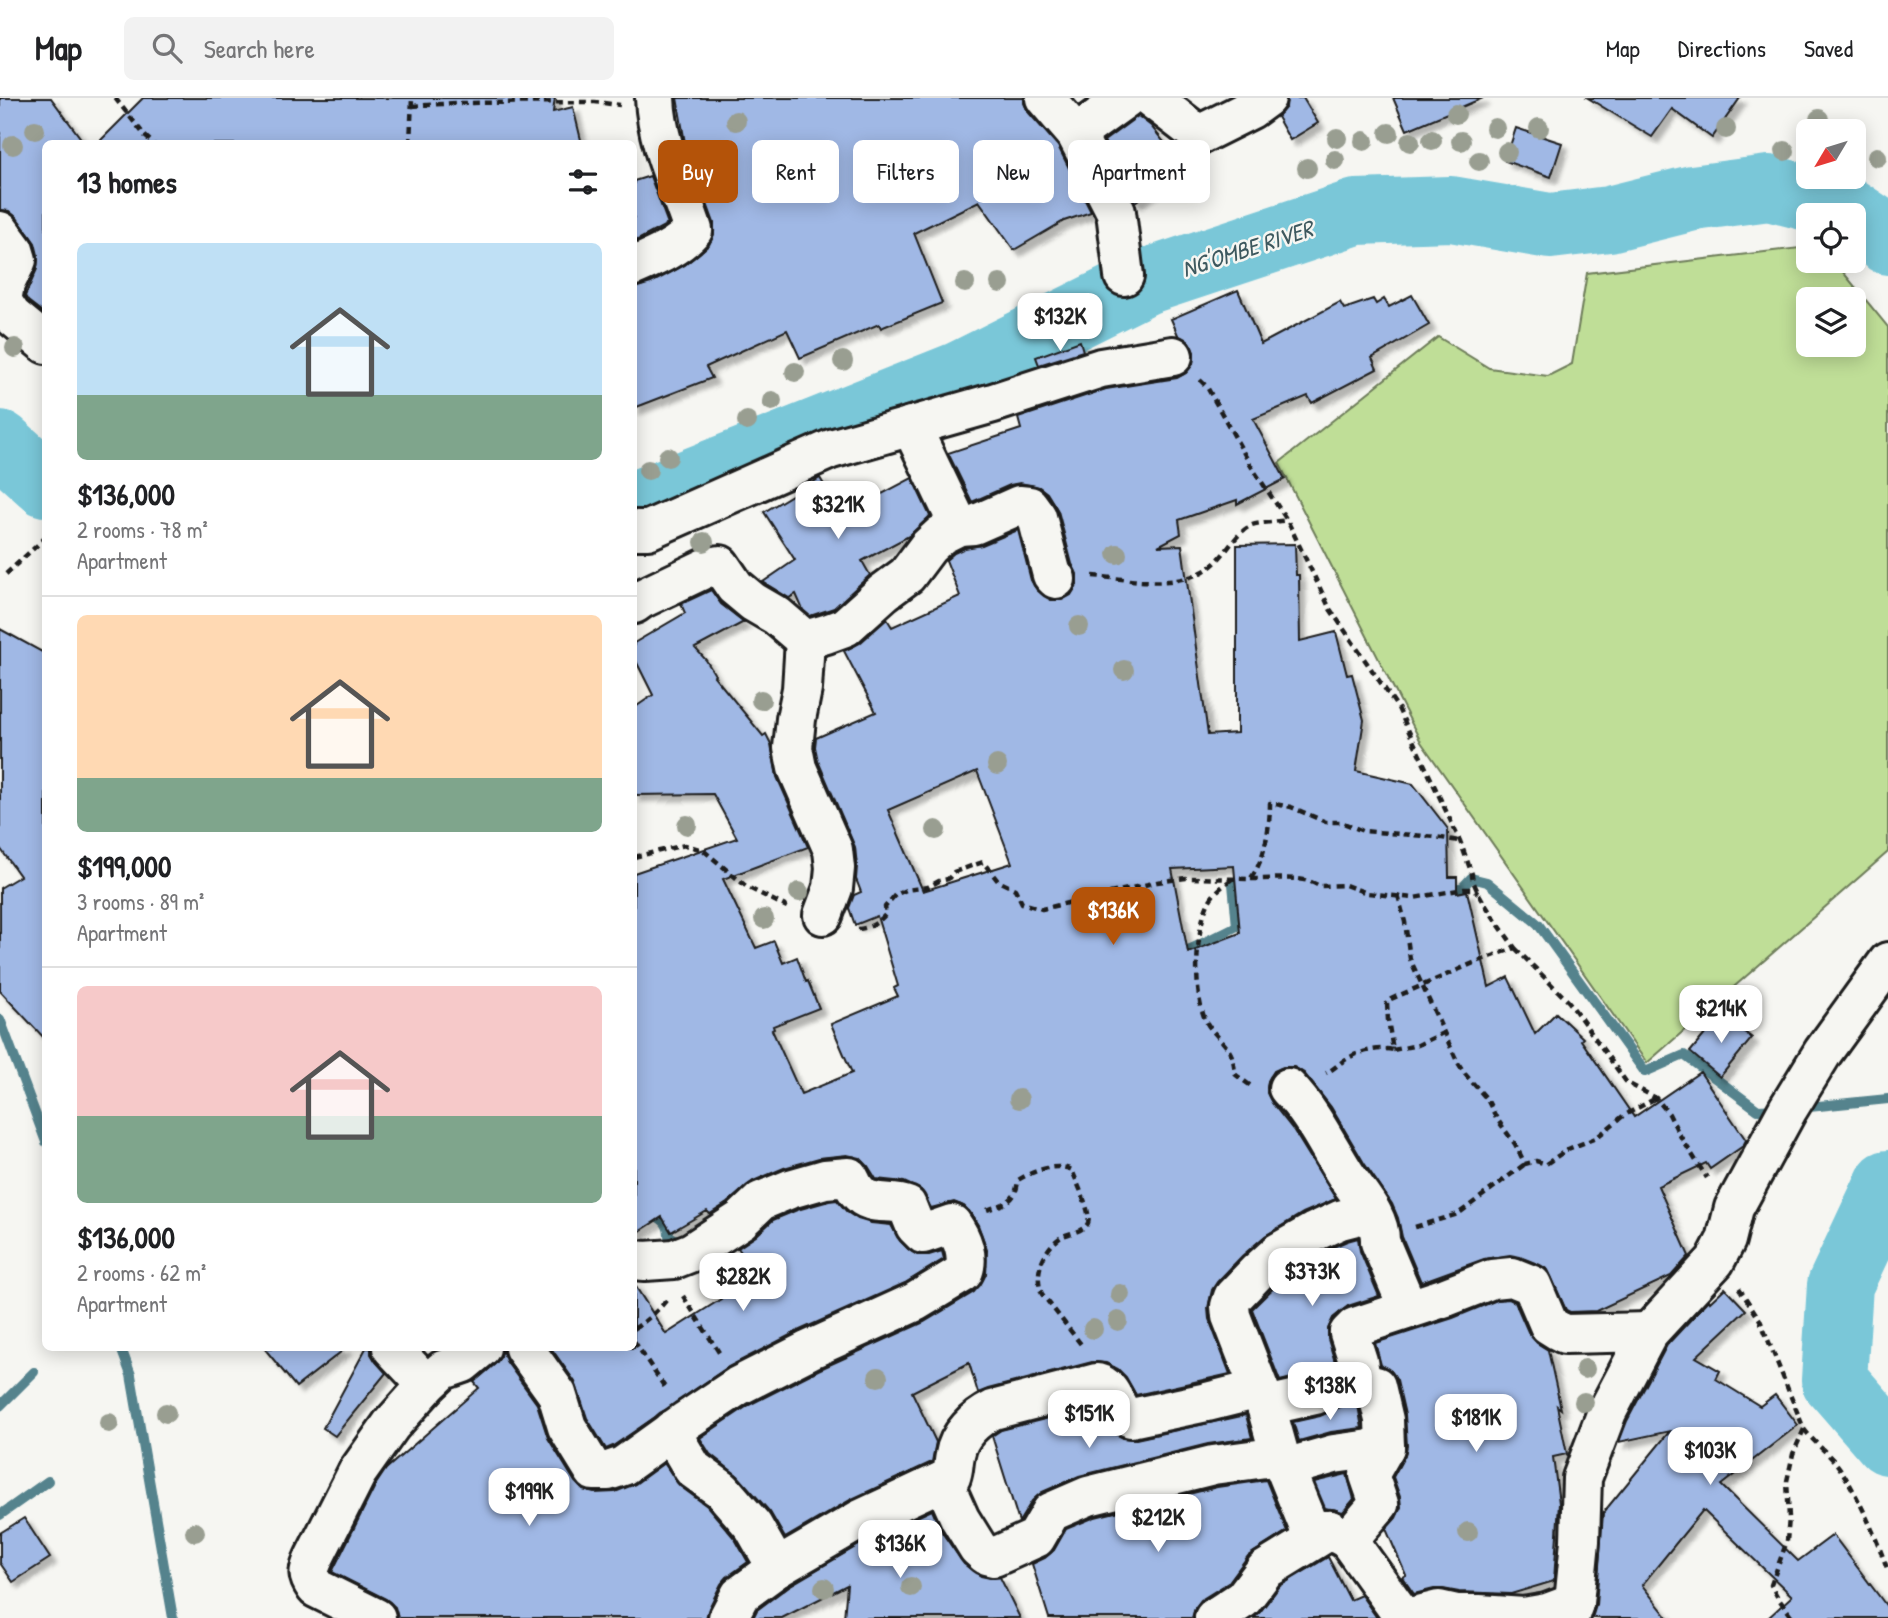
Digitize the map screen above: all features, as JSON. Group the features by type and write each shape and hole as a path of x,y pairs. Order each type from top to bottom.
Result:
{"street":[{"path":"1045,98 1076,134 1116,212 1124,276"},
{"path":"1076,134 1126,98"},
{"path":"1151,98 1199,135 1251,109 1266,98"},
{"path":"637,265 684,241 693,230 664,153 655,104"},
{"path":"0,232 14,250 17,260 5,284 2,301 12,316 42,341"},
{"path":"638,520 831,449 993,403 1101,368 1173,356"},
{"path":"911,426 959,526"},
{"path":"805,639 845,627 907,575 928,547 941,536 959,526 974,525 1019,505 1029,506 1037,517 1052,575 1056,579"},
{"path":"637,602 706,568 720,565 735,587 752,602 777,616 805,639"},
{"path":"805,639 802,689 793,748 797,768 833,850 833,888 823,915"},
{"path":"1376,1222 1340,1220 1279,1252 1233,1297 1230,1306 1231,1316 1263,1398 1283,1462 1310,1530 1339,1535 1406,1618 1439,1610 1457,1614 1524,1617 1572,1610 1580,1541 1582,1478 1607,1412 1649,1332 1716,1261 1726,1240 1734,1208 1788,1109 1823,1052 1888,962"},
{"path":"1288,1088 1315,1122 1376,1222 1380,1242 1408,1308"},
{"path":"526,1351 557,1394 567,1427 594,1471 608,1471 623,1466 738,1385 915,1302 963,1273 967,1265 961,1238 952,1224 922,1234 915,1226 907,1206 873,1201 859,1194 849,1177 825,1179 790,1189 761,1202 741,1220 692,1252 674,1259 637,1260"},
{"path":"1214,1618 1243,1599 1265,1570 1339,1535 1379,1504 1369,1475 1385,1447 1384,1420 1376,1386 1363,1384 1361,1379 1349,1333 1355,1327 1492,1279 1512,1277 1532,1285 1549,1325 1565,1334 1649,1332"},
{"path":"395,1351 426,1385"},
{"path":"376,1618 316,1588 308,1571 357,1472 378,1442 426,1385 443,1370 463,1363 477,1351"},
{"path":"736,1614 740,1595 777,1568 861,1519 951,1477 958,1443 968,1428 981,1416 993,1410 1097,1384 1109,1389 1121,1412 1131,1418 1186,1407 1315,1395 1335,1385 1361,1379"},
{"path":"680,1425 677,1442 693,1469 722,1490 753,1526 777,1568"},
{"path":"943,1481 968,1535 986,1555 994,1557 1036,1538 1051,1512 1088,1496 1213,1465 1283,1462 1385,1447"}],"path":[{"path":"115,98 149,140"},
{"path":"410,140 412,98"},
{"path":"412,106 469,103 655,104"},
{"path":"1173,356 1207,387 1251,466 1287,520 1330,609 1398,708 1460,841 1471,878 1479,894 1515,948 1569,1002 1627,1083 1656,1098 1669,1114 1702,1172 1734,1208"},
{"path":"1056,579 1092,576 1154,582 1180,579 1203,572 1217,562 1251,525 1287,520"},
{"path":"6,574 42,541"},
{"path":"1250,879 1260,864 1270,803 1291,807 1326,821 1341,822 1363,831 1460,841"},
{"path":"637,856 685,845 703,850 747,887 784,906 823,915 857,930 867,929 879,921 886,914 885,907 895,895 906,890 928,887 948,879 954,872 983,863 998,881 1015,889 1022,903 1042,909 1157,882 1186,878 1302,879 1319,886 1345,885 1367,893 1414,898 1472,889 1479,894"},
{"path":"1232,879 1218,889 1209,901 1200,928 1197,967 1199,1002 1206,1023 1231,1054 1236,1075 1251,1086 1294,1089 1333,1070 1348,1058 1383,1048 1394,1050 1418,1045 1445,1032"},
{"path":"1398,895 1410,959 1422,985 1465,1074 1487,1099 1525,1164"},
{"path":"1394,1050 1387,1003 1391,999 1515,948"},
{"path":"1376,1222 1420,1226 1458,1214 1525,1164 1536,1161 1546,1164 1569,1149 1596,1138 1623,1116 1656,1098"},
{"path":"952,1224 1011,1200 1017,1190 1018,1180 1032,1172 1061,1167 1072,1170 1088,1215 1088,1223 1062,1237 1048,1251 1038,1276 1038,1285 1042,1294 1083,1346 1097,1384"},
{"path":"1711,1267 1734,1280 1760,1320 1804,1429 1840,1468 1864,1513 1888,1571"},
{"path":"676,1287 691,1306 738,1385"},
{"path":"637,1346 680,1425"},
{"path":"1793,1618 1771,1586 1787,1541 1787,1481 1793,1454 1804,1429"}],"green space":[{"path":"1796,248 1796,273 1844,273 1855,287 1796,287 1796,357 1866,357 1866,300 1888,327 1888,852 1647,1063 1421,742 1279,463 1438,337 1489,368 1548,376 1572,364 1587,273"}],"building":[{"path":"0,98 51,98 82,140 42,140 42,312 25,296 37,269 35,243 17,218 9,211 0,210"},
{"path":"143,98 555,98 553,112 573,107 581,140 101,140"},
{"path":"677,98 1024,98 1028,112 1053,140 973,140 975,203 914,233 942,303 881,328 879,324 800,358 787,330 706,367 712,378 637,407 637,287 651,283 685,265 709,245 714,234 714,223 707,203 738,203 738,140 684,140"},
{"path":"1287,98 1303,98 1318,123 1290,140 1277,117 1286,107"},
{"path":"1393,98 1483,98 1407,130"},
{"path":"1588,98 1740,98 1712,138 1672,109 1652,137"},
{"path":"1138,116 1162,140 1105,140"},
{"path":"1516,128 1562,143 1551,177 1505,161"},
{"path":"1054,141 1068,166 1068,203 1086,203 1091,212 1064,221 1014,250 980,203 1054,203"},
{"path":"650,176 668,224 637,240 637,180"},
{"path":"1238,290 1261,344 1340,302 1344,309 1373,299 1376,304 1384,299 1389,307 1412,295 1429,325 1372,358 1377,369 1312,403 1308,396 1253,419 1285,479 1237,504 1237,500 1179,520 1181,534 1158,546 1182,545 1208,735 1237,733 1237,545 1295,544 1296,575 1299,575 1300,641 1336,632 1347,675 1352,674 1364,720 1356,771 1413,784 1448,829 1449,877 1457,877 1457,893 1467,891 1489,987 1508,977 1535,1034 1556,1013 1583,1038 1581,1040 1634,1117 1700,1072 1746,1140 1743,1146 1710,1169 1706,1163 1658,1186 1689,1256 1671,1276 1596,1311 1570,1312 1566,1310 1548,1270 1520,1257 1510,1255 1484,1259 1421,1282 1402,1237 1392,1204 1331,1107 1304,1073 1294,1067 1283,1067 1274,1071 1268,1081 1267,1093 1336,1199 1303,1213 1265,1236 1242,1256 1212,1290 1208,1308 1209,1319 1230,1374 1136,1395 1118,1369 1106,1363 1092,1362 978,1393 969,1363 912,1392 936,1442 932,1462 852,1499 785,1538 770,1512 738,1476 710,1454 700,1438 749,1405 924,1322 974,1292 986,1274 987,1250 978,1225 964,1206 954,1202 931,1208 921,1190 904,1182 876,1179 860,1158 847,1155 819,1158 753,1181 710,1214 707,1211 671,1232 662,1217 637,1233 637,872 737,838 713,794 637,795 637,706 653,695 637,663 637,641 685,613 681,604 711,590 721,604 744,622 695,648 763,736 766,734 771,744 777,777 808,847 723,879 756,948 774,941 783,963 797,957 819,1008 773,1026 772,1030 801,1094 852,1073 831,1024 898,996 894,988 898,986 877,916 855,925 849,908 854,895 861,892 856,879 855,847 818,761 815,747 816,738 876,712 844,651 860,643 887,619 892,627 960,596 946,560 965,548 982,545 1018,530 1031,580 1037,590 1051,600 1062,600 1071,595 1077,585 1077,574 1058,511 1047,493 1039,487 1020,483 972,502 948,453 1021,429 1018,418 1106,389 1177,378 1186,373 1193,364 1194,352 1189,342 1178,335 1171,319","holes":["977,771 1012,863 923,891 888,810","1234,866 1240,933 1188,953 1172,869"]},
{"path":"1080,341 1083,351 1039,365 1036,357"},
{"path":"820,478 842,515 912,478 930,516 909,536 862,561 870,575 834,608 810,616 803,610 796,594 789,598 763,582 795,560 764,512"},
{"path":"0,629 42,652 42,1036 0,991 0,888 20,876 0,848"},
{"path":"1722,1014 1752,1038 1720,1077 1690,1052"},
{"path":"837,1200 847,1212 858,1219 891,1225 900,1241 917,1255 942,1251 944,1259 905,1283 800,1330 728,1367 606,1449 587,1418 575,1382 553,1351 637,1351 637,1289 666,1334 721,1299 708,1278 743,1255 738,1248 773,1220"},
{"path":"1358,1238 1360,1251 1379,1296 1348,1306 1333,1318 1328,1329 1328,1339 1335,1362 1308,1374 1280,1381 1252,1309 1292,1270 1324,1251"},
{"path":"1725,1288 1746,1310 1696,1357 1720,1371 1716,1379 1760,1406 1775,1395 1798,1425 1721,1485 1798,1561 1833,1535 1888,1608 1888,1618 1768,1618 1792,1596 1703,1510 1642,1585 1668,1618 1592,1618 1596,1605 1603,1513 1670,1431 1619,1442 1627,1421 1667,1345 1709,1300 1710,1302"},
{"path":"1509,1299 1515,1302 1529,1334 1548,1350 1561,1409 1557,1406 1567,1454 1553,1457 1559,1503 1554,1581 1511,1594 1434,1589 1414,1594 1402,1577 1406,1575 1386,1529 1401,1507 1393,1477 1407,1446 1405,1415 1397,1380 1391,1371 1381,1365 1375,1343 1453,1318 1497,1300"},
{"path":"266,1351 342,1351 296,1387"},
{"path":"364,1351 371,1351 386,1373 335,1436 323,1428"},
{"path":"503,1351 506,1361 537,1404 548,1438 575,1482 583,1490 594,1493 615,1492 635,1484 664,1463 680,1486 707,1506 735,1539 748,1562 721,1584 706,1618 398,1618 395,1607 386,1599 332,1572 386,1469 479,1388 474,1382"},
{"path":"1354,1403 1358,1405 1362,1428 1331,1432 1299,1441 1293,1422 1320,1416"},
{"path":"1093,1407 1106,1427 1123,1438 1136,1439 1246,1415 1252,1438 1208,1444 1079,1476 1042,1492 1032,1501 1019,1522 992,1436 1001,1430"},
{"path":"1347,1474 1354,1499 1343,1512 1325,1508 1314,1482"},
{"path":"1266,1480 1287,1531 1248,1556 1228,1583 1201,1600 1192,1618 1049,1618 1032,1564 1054,1550 1066,1529 1095,1517 1217,1487"},
{"path":"932,1510 941,1531 964,1564 981,1576 1000,1577 1020,1618 844,1618 847,1585 782,1618 753,1618 757,1610 789,1586 871,1538"},
{"path":"24,1518 50,1558 13,1582 0,1563 0,1533"},
{"path":"1328,1557 1350,1600 1361,1595 1377,1618 1254,1618 1280,1586"}],"waterway":[{"name":"NG'OMBE RIVER","path":"637,503 958,375 1145,282 1356,212 1451,209 1550,226 1609,219 1693,198 1769,188 1843,207 1876,229 1888,242"},
{"path":"1876,229 1880,216 1888,211"},
{"name":"NG'OMBE RIVER","path":"0,443 42,480"},
{"path":"1444,892 1463,887 1471,878 1487,882 1538,924 1645,1072 1684,1055 1758,1110 1779,1109"},
{"path":"1175,955 1237,926 1233,884 1249,882"},
{"path":"0,1019 42,1131"},
{"path":"1799,1108 1888,1099"},
{"name":"NG'OMBE RIVER","path":"1888,1183 1840,1285 1834,1380 1888,1442"},
{"path":"637,1202 644,1214 658,1217 665,1222 669,1236 677,1240 687,1237"},
{"path":"122,1351 131,1375 173,1618"},
{"path":"0,1406 34,1372"},
{"path":"0,1515 48,1481"}]}
